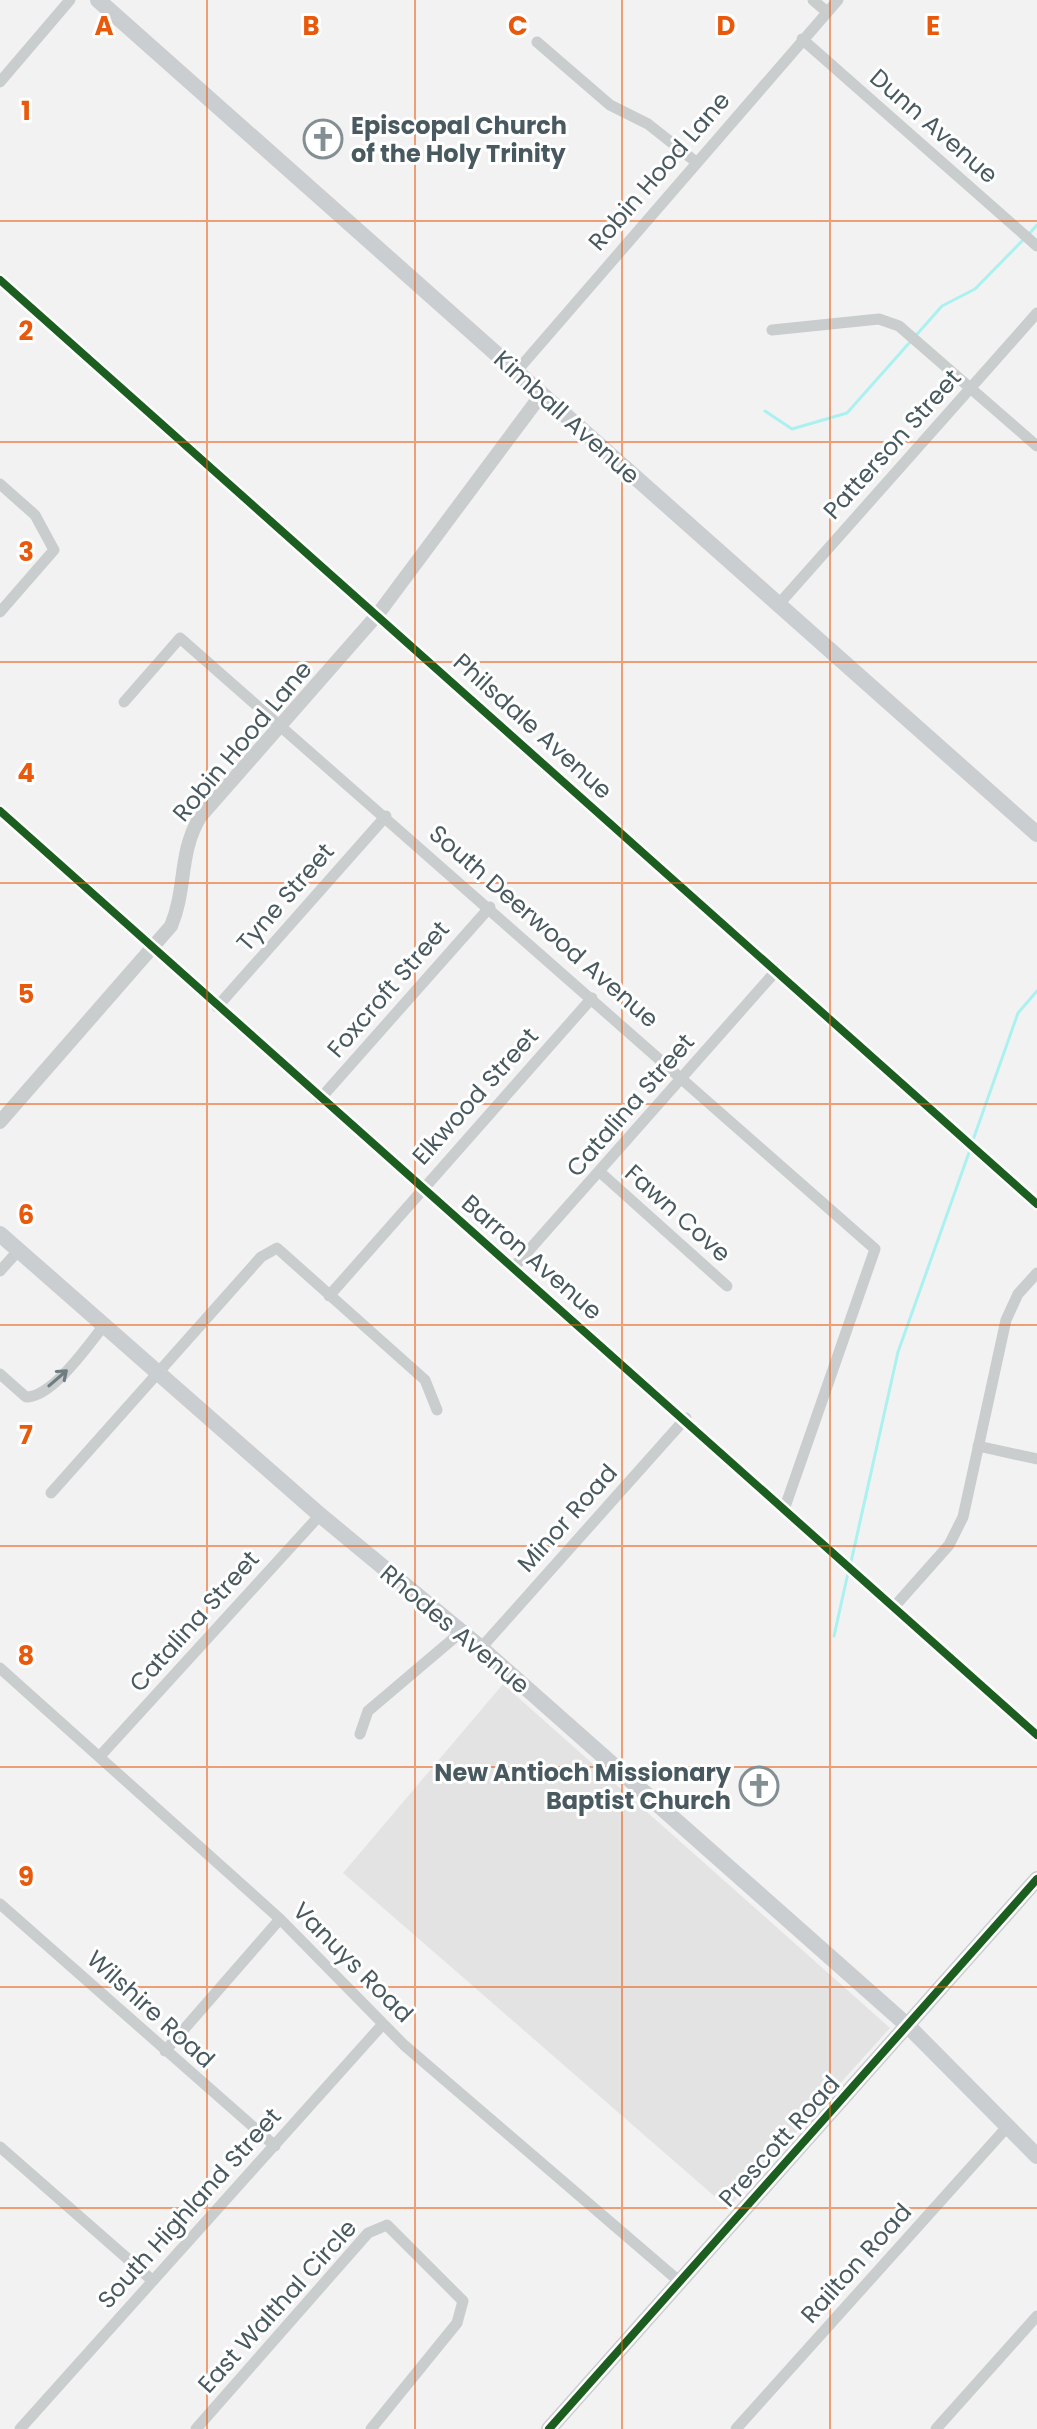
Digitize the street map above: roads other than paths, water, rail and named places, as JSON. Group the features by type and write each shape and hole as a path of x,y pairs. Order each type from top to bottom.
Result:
{"main road":[{"name":"Kimball Avenue","path":"98,0 1037,834"},
{"name":"Rhodes Avenue","path":"0,1234 320,1515 481,1648 908,2026"},
{"name":"Prescott Road","path":"549,2429 1037,1879"},
{"path":"908,2026 1037,2156"}],"street":[{"path":"0,82 70,0"},
{"path":"813,0 827,12"},
{"name":"Robin Hood Lane","path":"516,372 838,0"},
{"name":"Dunn Avenue","path":"802,39 1037,246"},
{"path":"537,42 610,105 648,124 696,162"},
{"name":"Philsdale Avenue","path":"0,280 1037,1204"},
{"name":"Patterson Street","path":"779,604 1037,313"},
{"path":"772,330 879,319 899,326 1037,446"},
{"name":"Robin Hood Lane","path":"0,1122 153,950 177,911 187,839 200,817 378,614 541,395"},
{"path":"0,484 35,515 54,550 0,612"},
{"name":"South Deerwood Avenue","path":"124,702 180,638 683,1076 875,1249 785,1507"},
{"name":"Barron Avenue","path":"0,811 320,1099 686,1418 1037,1735"},
{"name":"Tyne Street","path":"217,1007 386,816"},
{"name":"Foxcroft Street","path":"320,1099 490,907"},
{"name":"Catalina Street","path":"515,1266 601,1173 776,971"},
{"name":"Elkwood Street","path":"329,1296 592,998"},
{"name":"Fawn Cove","path":"601,1173 727,1286"},
{"path":"51,1493 261,1257 277,1248 425,1380 437,1410"},
{"path":"0,1271 18,1251"},
{"path":"894,1607 949,1545 963,1517 1006,1320 1018,1294 1037,1273"},
{"path":"0,1374 26,1397 35,1396 64,1374 105,1324"},
{"name":"Minor Road","path":"481,1648 686,1418"},
{"path":"978,1446 1037,1459"},
{"name":"Catalina Street","path":"101,1755 320,1515"},
{"path":"360,1734 368,1711 460,1633"},
{"name":"Vanuys Road","path":"0,1668 101,1755 280,1919 383,2024 680,2282"},
{"name":"Wilshire Road","path":"0,1904 275,2146"},
{"path":"165,2051 280,1919"},
{"name":"South Highland Street","path":"24,2426 383,2024"},
{"name":"Railton Road","path":"736,2429 1008,2126"},
{"path":"0,2147 153,2281"},
{"name":"East Walthal Circle","path":"196,2429 368,2233 387,2225 463,2301 457,2323 371,2429"},
{"path":"936,2429 1037,2316"}],"waterway":[{"path":"1029,234 1037,225"},
{"path":"765,411 792,429 847,413 942,306 975,289 1024,239"},
{"path":"973,1140 1018,1013 1037,991"},
{"path":"851,1562 898,1352 971,1147"},
{"path":"834,1636 848,1573"}],"place":[{"name":"Episcopal Church of the Holy Trinity","path":"323,139"},
{"name":"New Antioch Missionary Baptist Church","path":"759,1786"}]}
